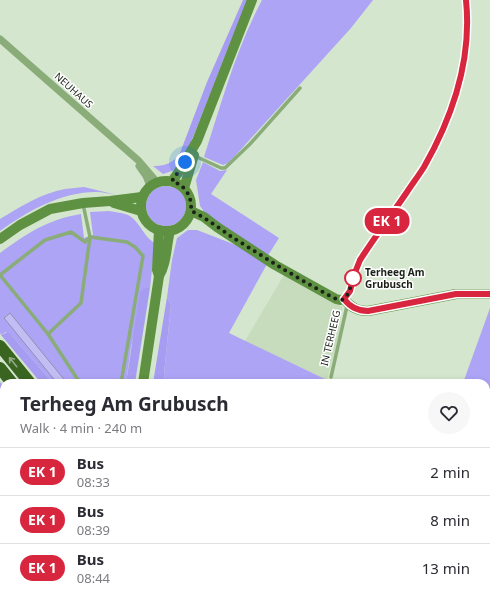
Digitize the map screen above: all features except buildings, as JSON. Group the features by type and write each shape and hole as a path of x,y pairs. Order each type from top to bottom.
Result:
{"highway":[{"path":"0,346 27,379"},
{"path":"0,368 9,379"}],"main road":[{"path":"184,188 197,141 252,0"},
{"path":"172,181 197,141"},
{"path":"165,180 172,181 179,183 189,195 191,203 189,216 180,227 170,231 159,230 147,223 141,211 142,197 153,184 165,180"},
{"path":"0,239 20,225 50,209 83,203 142,197"},
{"path":"110,201 141,211"},
{"path":"189,216 196,221 217,227 275,265 322,292 338,300 346,301 360,310 368,311 456,294 490,294"},
{"path":"144,379 159,276 157,270 159,230"},
{"path":"159,276 164,269 167,241 170,231"}],"street":[{"name":"IN TERHEEG","path":"346,301 360,260 424,167 447,118 460,81 465,56 468,26 466,0"},
{"name":"NEUHAUS","path":"0,39 143,165 153,184"}],"lane":[{"path":"194,155 221,168 225,168 250,144 300,88"},
{"path":"48,334 81,303 90,237 83,203"},
{"path":"77,379 48,334 0,275 45,240 71,232 85,242 90,237"},
{"path":"90,237 126,242 135,247 142,256 122,379"},
{"name":"IN TERHEEG","path":"331,377 346,301"}],"shaded area":[{"path":"243,0 249,0 231,41 199,124 181,164 175,159 180,153 207,82"},
{"path":"262,0 373,0 351,28 234,157 228,163 223,165 204,157 244,38"},
{"path":"175,159 181,164 175,170 163,174 153,166 165,165"},
{"path":"203,162 220,171 227,170 211,194 279,238 267,257 203,213 200,206 196,180"},
{"path":"166,186 174,188 180,192 184,198 186,206 184,214 180,220 174,224 166,226 158,224 152,220 148,214 146,206 148,198 152,192 158,188"},
{"path":"84,187 117,195 99,192 70,195 33,210 0,231 0,219 31,201 56,191"},
{"path":"109,211 126,214 136,221 151,241 155,243 150,288 145,288 131,347 127,379 50,379 13,337 6,332 1,335 0,333 0,253 38,228 58,220 81,214 84,238 93,235 90,212"},
{"path":"188,230 197,230 241,247 267,264 229,333 325,379 165,379 171,305 167,297 172,260 177,238"},
{"path":"284,275 342,307 339,334 327,379 245,341"},
{"path":"145,288 150,288 136,379 127,379 140,292"},
{"path":"167,297 171,305 165,379 154,379"},
{"path":"490,308 490,379 464,379"},
{"path":"10,313 64,379 54,379 4,318"},
{"path":"8,332 50,379 38,379 1,335"}],"bus line":[{"path":"466,0 468,26 465,56 460,81 452,106 424,167 360,260 358,267 355,270 350,291 344,299 348,304 355,308 368,311 456,294 490,294"}],"place":[{"name":"Terheeg Am Grubusch","path":"353,278"}],"route":[{"path":"185,162 172,181 179,183 189,195 191,211 204,217 275,265 338,300 342,300 347,297 353,278"}]}
